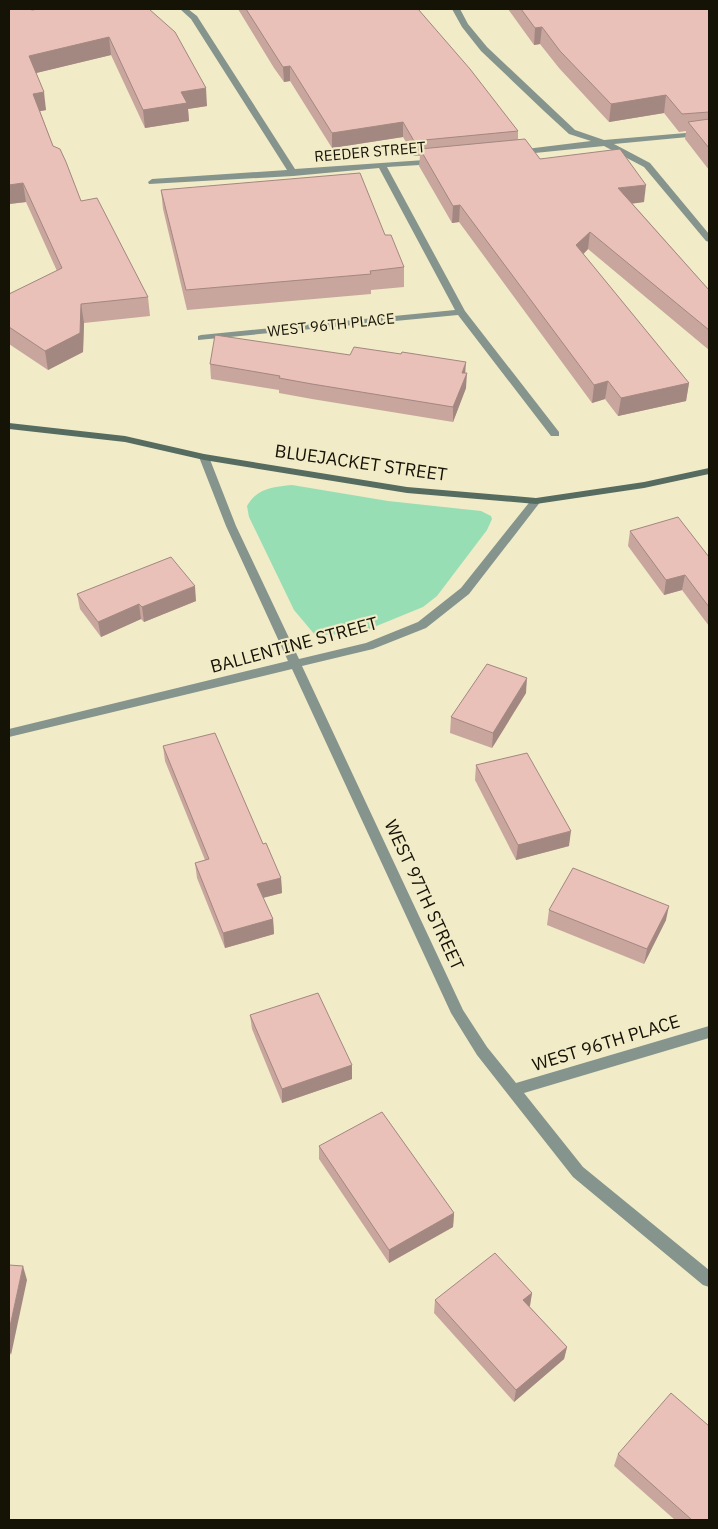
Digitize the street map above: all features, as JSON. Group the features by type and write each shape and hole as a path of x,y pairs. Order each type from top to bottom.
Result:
{"street":[{"path":"184,9 194,18 293,173"},
{"path":"456,9 464,25 484,49 572,132 607,144 647,165 709,239"},
{"path":"507,154 566,146 607,144 709,133"},
{"name":"REEDER STREET","path":"152,182 293,173 449,159"},
{"path":"382,165 461,312 555,434"},
{"name":"WEST 96TH PLACE","path":"201,338 461,312"},
{"name":"BLUEJACKET STREET","path":"9,426 125,439 204,457 407,490 536,501 644,485 709,471"},
{"name":"WEST 97TH STREET","path":"204,457 232,526 458,1013 482,1051 578,1172 709,1280"},
{"name":"BALLENTINE STREET","path":"9,733 296,665 368,646 422,625 465,591 536,501"},
{"name":"WEST 96TH PLACE","path":"513,1090 709,1032"}],"green space":[{"path":"292,485 388,501 481,511 491,516 492,519 487,530 437,596 423,607 357,634 315,635 294,610 249,517 247,506 261,492"}],"building":[{"path":"9,9 149,9 175,32 206,88 181,92 187,103 143,110 109,37 29,56 44,92 33,94 53,146 60,149 81,201 97,198 148,297 81,304 80,333 45,351 9,327 9,294 62,268 23,183 9,185"},
{"path":"246,9 418,9 470,69 518,131 414,141 403,122 332,133 290,66 283,67"},
{"path":"521,9 709,9 709,112 682,114 666,95 611,104 560,51 542,27 535,28"},
{"path":"709,119 709,148 688,122"},
{"path":"525,139 540,159 620,149 646,185 618,188 709,290 709,330 590,232 576,245 689,383 621,398 608,381 594,385 460,205 453,206 420,149"},
{"path":"360,173 385,235 391,235 404,267 370,271 371,274 186,290 161,190"},
{"path":"215,335 350,355 354,347 401,354 402,352 466,362 462,373 467,373 453,407 312,384 279,378 280,376 210,364"},
{"path":"678,517 709,557 709,607 685,575 666,580 630,531"},
{"path":"171,557 195,586 142,607 139,604 98,622 77,594"},
{"path":"487,664 527,678 493,733 451,717"},
{"path":"215,733 263,844 266,843 281,878 257,884 273,919 223,933 195,863 209,859 163,746"},
{"path":"527,753 571,831 518,845 476,765"},
{"path":"573,868 669,906 647,949 549,910"},
{"path":"318,993 352,1065 282,1089 250,1015"},
{"path":"382,1112 454,1213 389,1250 319,1146"},
{"path":"495,1253 532,1293 523,1300 567,1347 516,1390 435,1300"},
{"path":"9,1265 23,1266 9,1331"},
{"path":"671,1393 709,1426 709,1520 692,1520 618,1454"}]}
